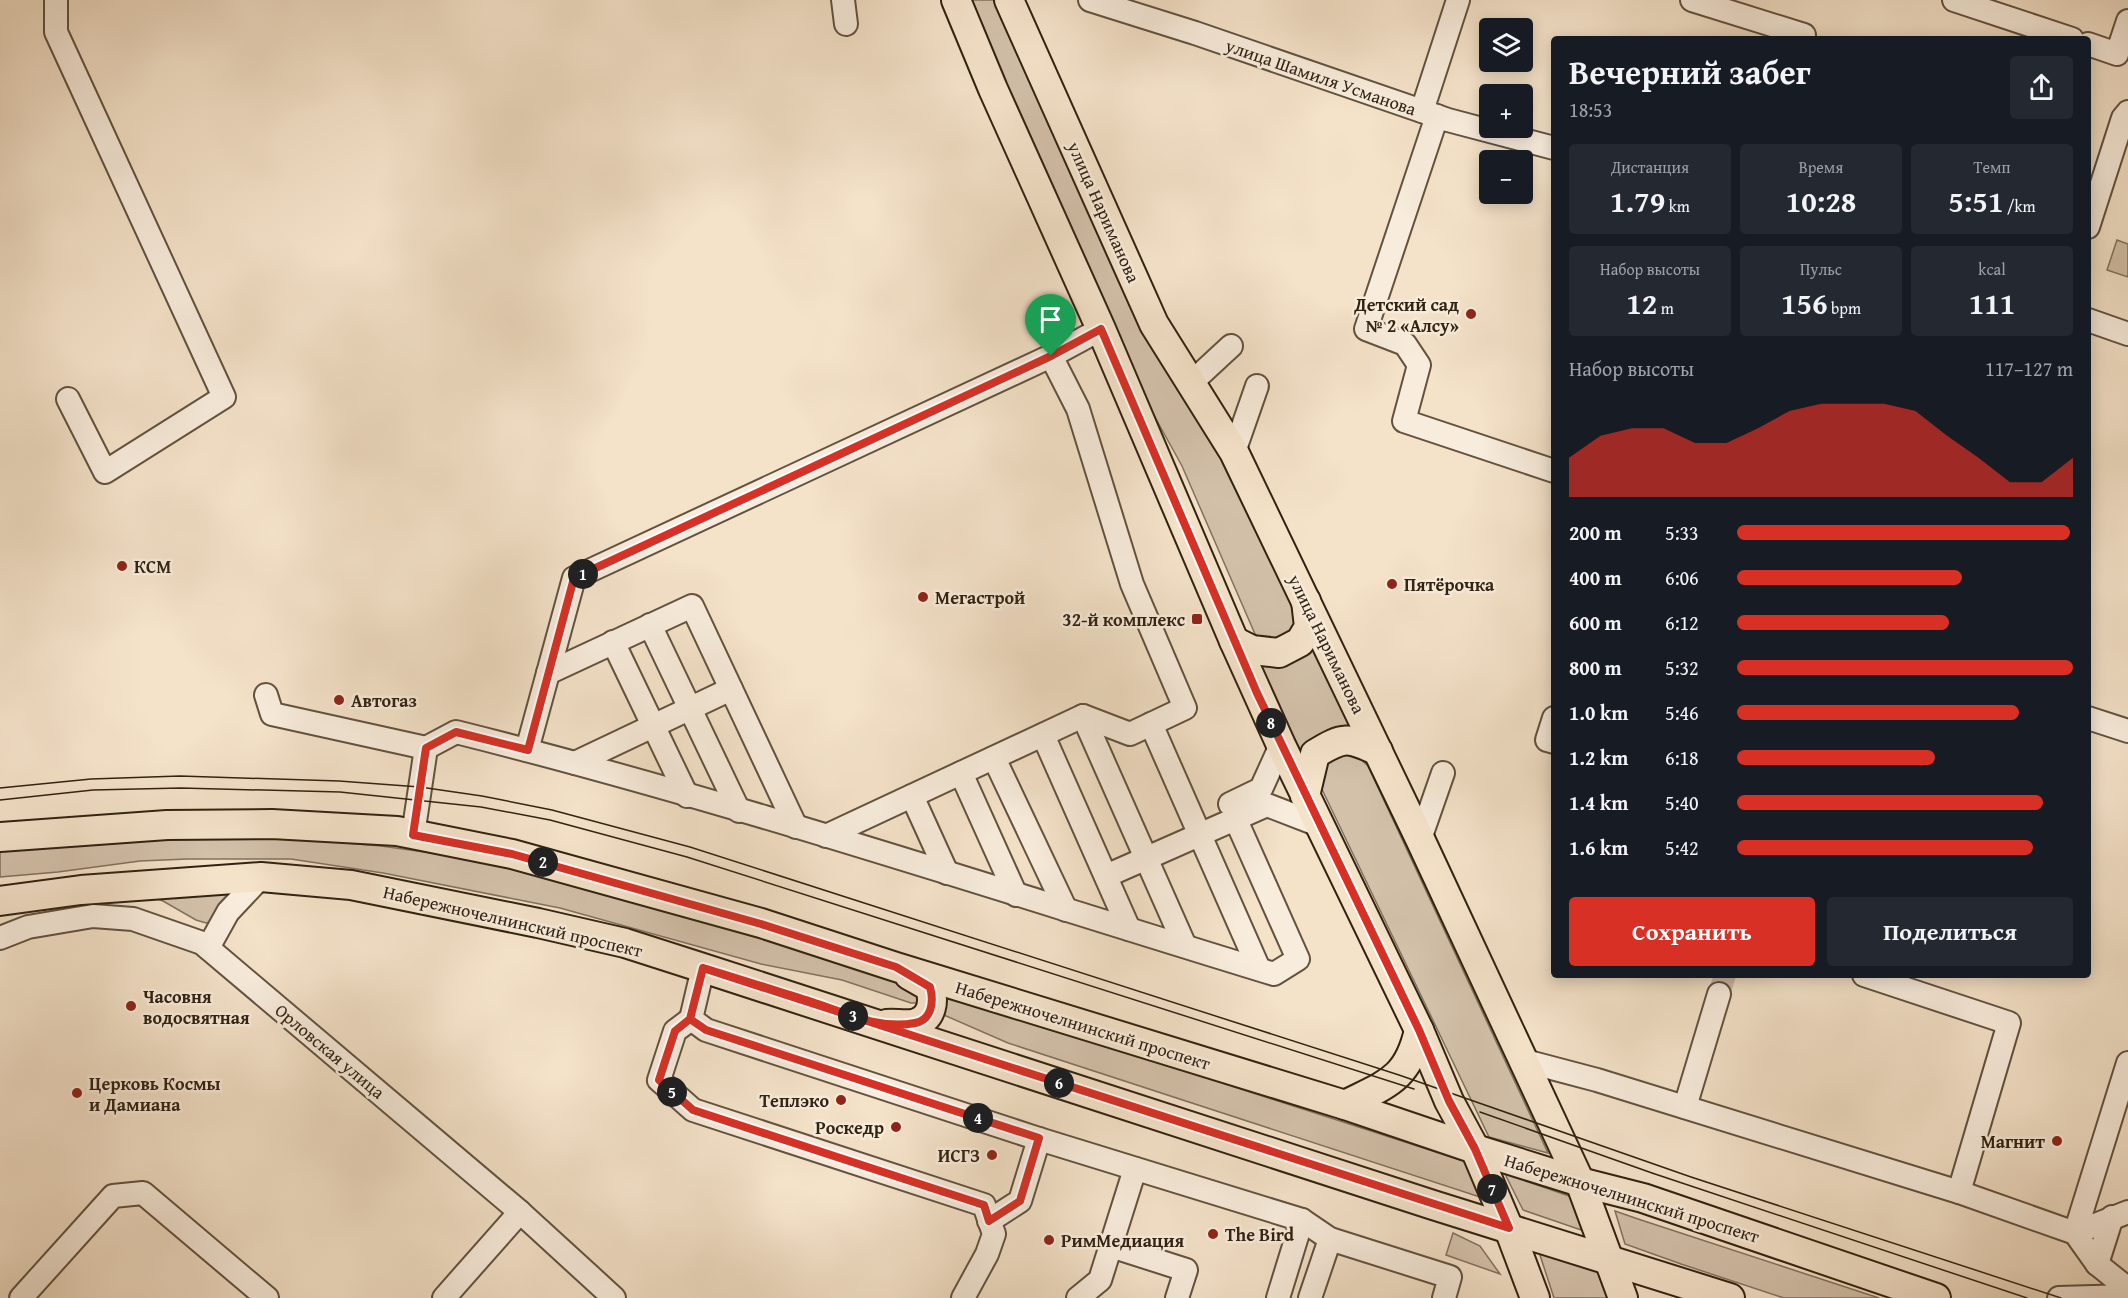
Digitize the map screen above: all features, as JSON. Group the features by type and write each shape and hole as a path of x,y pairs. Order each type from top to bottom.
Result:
{"main road":[{"path":"956,0 993,89 1101,329 1234,641 1305,796 1419,1030 1449,1101 1475,1149 1509,1228 1535,1298"},
{"name":"улица Нариманова","path":"1009,0 1154,324 1234,452 1420,839 1580,1182 1611,1260 1623,1298"},
{"path":"1234,641 1252,650 1279,653 1300,642 1309,627 1306,601"},
{"path":"1305,796 1315,754 1336,741 1356,741 1378,751"},
{"name":"Набережночелнинский проспект","path":"0,837 167,825 261,824 371,829 512,854 761,924 1345,1105 1580,1182 1643,1198 1936,1298"},
{"name":"Набережночелнинский проспект","path":"0,901 81,890 261,877 351,885 538,923 625,943 1730,1298"},
{"path":"878,1024 916,1023 929,1014 934,998 930,987 896,967"},
{"path":"1345,1105 1399,1075 1416,1046 1419,1030"},
{"path":"1650,1298 1676,1280"}],"street":[{"path":"56,0 56,32 224,397 105,472 68,399"},
{"path":"843,0 846,24"},
{"name":"улица Шамиля Усманова","path":"1090,0 1195,33 1430,114 1551,146"},
{"path":"1458,0 1430,114 1366,329 1405,344 1419,365 1404,421 1551,470"},
{"path":"1692,0 1804,36"},
{"path":"1954,0 2063,36"},
{"path":"2091,45 2117,54 2128,21"},
{"path":"2091,218 2123,118 2128,112"},
{"path":"2091,323 2128,334"},
{"path":"528,750 574,578 1051,356 1101,329"},
{"path":"1191,383 1231,346"},
{"path":"826,836 1083,716 1130,734 1185,708 1132,584 1078,409 1051,356"},
{"path":"1234,452 1257,386"},
{"path":"548,673 692,606 796,827"},
{"path":"650,625 739,811"},
{"path":"613,642 687,796"},
{"path":"575,763 731,689"},
{"path":"266,695 272,714 426,748 456,732 575,763 826,836 1274,974 1298,960 1240,829"},
{"path":"1083,716 1185,946"},
{"path":"2091,719 2128,731"},
{"path":"1151,724 1259,969"},
{"path":"1551,727 1547,740 1551,741"},
{"path":"1043,735 1129,929"},
{"path":"1196,828 1261,789 1281,745"},
{"path":"413,835 426,748"},
{"path":"994,758 1066,910"},
{"path":"961,773 1016,895"},
{"path":"1420,839 1443,773"},
{"path":"912,796 947,873"},
{"path":"1103,871 1196,828 1267,805 1319,825"},
{"path":"81,890 162,914 205,946 228,912 261,877"},
{"name":"Орловская улица","path":"0,938 28,927 93,916 133,919 205,946 520,1212 614,1298"},
{"path":"703,968 690,1019 675,1031 659,1080 693,1110 984,1205 994,1234 987,1254 963,1298"},
{"path":"1873,978 2009,1023 1959,1192"},
{"path":"1685,1107 1719,994"},
{"path":"690,1019 706,1030 1136,1169 1302,1220 1330,1239 1450,1277 1444,1298"},
{"path":"1525,1061 1685,1107 1959,1192 2075,1233 2097,1264 2128,1289"},
{"path":"2075,1233 2128,1063"},
{"path":"989,1221 1020,1201 1039,1138"},
{"path":"1079,1298 1100,1280 1136,1169"},
{"path":"21,1298 113,1197 143,1193 267,1298"},
{"path":"444,1298 520,1212"},
{"path":"2075,1233 2120,1215"},
{"path":"2097,1264 2120,1215"},
{"path":"1278,1298 1302,1220"},
{"path":"1310,1298 1330,1239"},
{"path":"1111,1246 1186,1270 1177,1298"},
{"path":"2059,1298 2128,1296"}],"shaded area":[{"path":"969,0 999,0 1299,620 1285,640 1263,639 1255,634 1182,466 1130,372"},
{"path":"2117,240 2128,244 2128,277 2107,270"},
{"path":"1313,640 1360,729 1323,733 1314,743 1303,763 1257,661"},
{"path":"1346,752 1357,756 1368,766 1548,1153 1489,1137 1317,779 1323,765"},
{"path":"240,834 381,846 468,858 557,876 915,984 920,999 911,1003 842,980 761,964 560,908 383,873 291,859 140,861 0,877 0,848"},
{"path":"235,889 215,920 206,923 196,920 163,901 140,893"},
{"path":"943,993 1464,1161 1480,1197 1008,1043 937,1012"},
{"path":"1505,1174 1572,1197 1587,1232 1523,1210"},
{"path":"1615,1211 1879,1298 1784,1298 1625,1244"},
{"path":"1453,1233 1480,1246 1500,1274 1446,1255"},
{"path":"1539,1252 1600,1270 1609,1298 1554,1298"}],"tunnel":[{"path":"1719,994 1724,978"}],"tram line":[{"path":"0,788 91,779 180,776 339,781 420,787 552,810 690,847 1399,1075 1691,1177 2061,1298"},
{"path":"0,800 93,790 181,788 340,792 481,807 550,820 687,857 1414,1089"},
{"path":"1480,1112 1652,1173 2027,1298"}],"place":[{"name":"Детский сад № 2 «Алсу»","path":"1471,314"},
{"name":"КСМ","path":"122,566"},
{"name":"Пятёрочка","path":"1392,584"},
{"name":"Мегастрой","path":"923,597"},
{"name":"32-й комплекс","path":"1197,619"},
{"name":"Автогаз","path":"339,700"},
{"name":"Часовня водосвятная","path":"131,1006"},
{"name":"Церковь Космы и Дамиана","path":"77,1093"},
{"name":"Теплэко","path":"841,1100"},
{"name":"Роскедр","path":"896,1127"},
{"name":"Магнит","path":"2057,1141"},
{"name":"ИСГЗ","path":"992,1155"},
{"name":"The Bird","path":"1213,1234"},
{"name":"РимМедиация","path":"1049,1240"}],"route":[{"path":"1051,356 574,578 528,750 456,732 426,748 413,835 512,854 761,924 896,967 930,987 934,998 929,1014 916,1023 878,1024 762,986 703,968 690,1019 706,1030 1039,1138 1020,1201 989,1221 984,1205 693,1110 659,1080 675,1031 690,1019 703,968 1509,1228 1475,1149 1449,1101 1419,1030 1257,693 1101,329 1051,356"}]}
